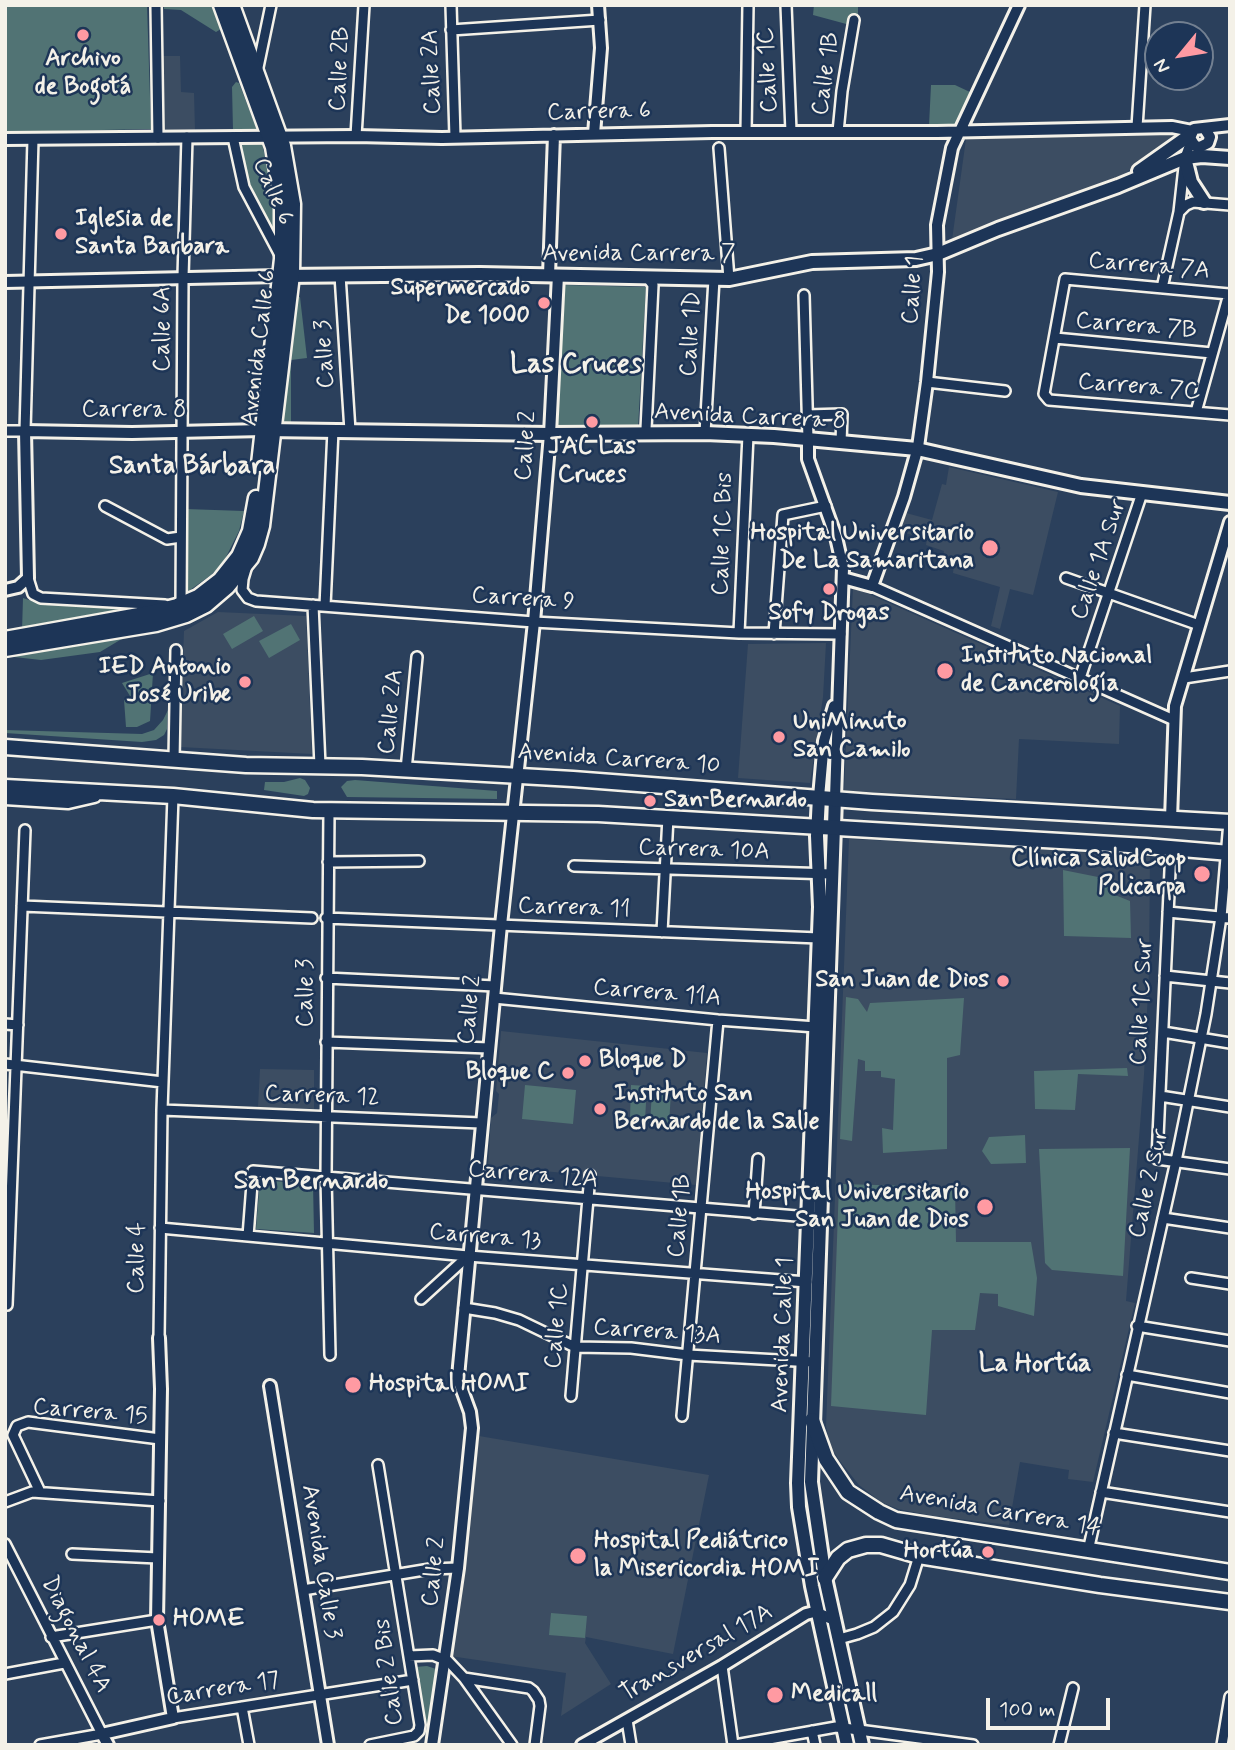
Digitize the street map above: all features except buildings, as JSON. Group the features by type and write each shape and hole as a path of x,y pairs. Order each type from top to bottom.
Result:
{"main road":[{"name":"Avenida Calle 6","path":"5,639 179,606 198,597 220,580 242,550 254,514 268,430 293,204 287,162 221,5"},
{"name":"Avenida Calle 6","path":"232,5 257,74 274,136 282,202 282,259 286,276"},
{"path":"1118,186 1191,136"},
{"path":"1208,136 1216,157"},
{"path":"1185,158 1193,188 1204,202"},
{"name":"Avenida Carrera 7","path":"286,276 553,275 654,280 729,279 812,262 916,259 938,254 1185,158 1230,158"},
{"name":"Avenida Calle 6","path":"5,649 175,619 199,609 216,597 237,577 251,558 262,526 268,430"},
{"name":"Avenida Carrera 8","path":"268,430 748,435 917,449 1064,483 1230,503"},
{"name":"Avenida Carrera 10","path":"5,747 174,760 517,776 835,799 1229,822"},
{"path":"5,787 106,791 328,810 668,817 1228,853"},
{"path":"5,797 68,801 106,791"},
{"name":"Avenida Calle 1","path":"819,797 817,827 826,874 809,1362 798,1483 799,1507 817,1613 846,1745"},
{"name":"Avenida Calle 1","path":"812,1282 809,1217 819,938 834,828 835,799"},
{"name":"Avenida Calle 1","path":"809,1362 811,1482 825,1578 862,1745"},
{"name":"Avenida Carrera 14","path":"812,1420 820,1446 848,1492 879,1512 904,1522 1230,1572"},
{"path":"825,1578 838,1558 856,1547 881,1545 919,1556 1100,1585 1230,1602"}],"street":[{"path":"156,5 158,138"},
{"path":"257,74 271,5"},
{"name":"Calle 2B","path":"356,136 364,5"},
{"name":"Calle 2A","path":"451,5 455,137"},
{"path":"594,134 601,48 598,5"},
{"path":"746,132 747,5"},
{"name":"Calle 1C","path":"786,5 791,132"},
{"name":"Calle 1","path":"872,586 899,515 917,449 937,284 937,225 952,148 1019,5"},
{"path":"1136,127 1145,5"},
{"path":"451,30 600,20"},
{"name":"Calle 1B","path":"838,132 854,20"},
{"path":"1162,288 1179,212 1185,158 1191,136 1197,128 1208,136 1226,125"},
{"name":"Carrera 6","path":"5,139 455,137 1179,127 1200,147 1208,136"},
{"name":"Calle 2","path":"432,1745 458,1568 472,1429 470,1412 458,1379 474,1191 534,622 550,434 554,135"},
{"name":"Calle 6","path":"233,137 244,187 282,259"},
{"name":"Calle 6A","path":"179,606 187,138"},
{"path":"33,139 25,431 28,578 33,594 41,598 179,606"},
{"name":"Calle 1D","path":"719,148 729,279"},
{"path":"1179,212 1189,203 1230,205"},
{"name":"Calle 3","path":"340,275 350,431"},
{"path":"5,282 286,276"},
{"name":"Calle 1D","path":"705,433 714,279"},
{"name":"Carrera 7A","path":"1055,338 1065,279 1229,294"},
{"path":"646,432 654,280"},
{"path":"1196,412 1229,294"},
{"path":"804,295 808,459 839,548 843,578 835,799"},
{"name":"Carrera 7B","path":"1055,338 1212,353"},
{"name":"Carrera 7C","path":"1055,338 1044,394 1049,400 1230,415"},
{"path":"927,382 1004,391"},
{"path":"807,415 842,414 841,443"},
{"name":"Carrera 8","path":"5,431 268,430"},
{"path":"325,606 333,430"},
{"name":"Calle 1C Bis","path":"739,634 748,435"},
{"name":"Calle 1A Sur","path":"1080,678 1142,493"},
{"path":"105,506 167,539 181,537"},
{"path":"774,634 783,514 826,506"},
{"path":"1171,819 1174,720 1230,522"},
{"name":"Carrera 9","path":"251,558 242,585 248,598 256,601 739,634 841,634"},
{"path":"5,590 18,587 28,578"},
{"path":"843,578 872,586 1174,720"},
{"path":"1066,578 1199,625"},
{"path":"313,605 320,766"},
{"path":"174,760 176,650"},
{"name":"Calle 2A","path":"406,770 417,657"},
{"path":"1184,678 1230,671"},
{"path":"819,797 824,741 838,693"},
{"name":"Calle 4","path":"173,796 162,1110 158,1558 158,1620 173,1718"},
{"name":"Calle 3","path":"326,1177 328,810"},
{"path":"662,932 668,817"},
{"name":"Calle 2 Sur","path":"1088,1551 1177,1161 1225,917 1229,822"},
{"path":"7,1305 9,1172 18,1025 25,830"},
{"name":"Calle 1C Sur","path":"1171,848 1157,1158 1177,1161"},
{"path":"328,862 419,862"},
{"name":"Carrera 10A","path":"574,866 826,874"},
{"path":"22,906 312,918"},
{"path":"1168,912 1225,917"},
{"name":"Carrera 11","path":"326,918 819,938"},
{"path":"1165,976 1230,984"},
{"path":"326,978 495,986"},
{"name":"Carrera 11A","path":"494,998 816,1027"},
{"name":"Calle 1B","path":"682,1416 718,1020"},
{"path":"5,1024 18,1025"},
{"path":"1163,1032 1230,1043"},
{"path":"326,1042 489,1048"},
{"path":"5,1064 163,1082"},
{"path":"1160,1096 1230,1107"},
{"name":"Carrera 12","path":"162,1110 481,1123"},
{"path":"754,1214 758,1159"},
{"path":"1177,1161 1230,1169"},
{"name":"Carrera 12A","path":"248,1236 253,1171 809,1217"},
{"name":"Calle 1C","path":"571,1396 590,1175"},
{"path":"326,1177 330,1355"},
{"path":"1163,1218 1230,1228"},
{"name":"Carrera 13","path":"160,1228 468,1256 812,1282"},
{"path":"421,1299 468,1256"},
{"path":"1191,1278 1230,1284"},
{"name":"Carrera 13A","path":"464,1308 495,1313 519,1321 575,1347 631,1348 688,1355 809,1362"},
{"path":"1138,1326 1230,1340"},
{"path":"1127,1375 1230,1394"},
{"name":"Avenida Calle 3","path":"270,1386 328,1745"},
{"name":"Carrera 15","path":"40,1492 13,1435 17,1426 28,1422 160,1439"},
{"path":"1114,1433 1230,1451"},
{"name":"Calle 2 Bis","path":"378,1465 420,1725 414,1736 423,1745"},
{"path":"5,1502 26,1493 40,1492 160,1500"},
{"path":"1101,1492 1230,1512"},
{"name":"Diagonal 4A","path":"5,1544 105,1739"},
{"path":"72,1554 158,1558"},
{"path":"839,1639 874,1627 893,1612 910,1585 919,1556"},
{"path":"303,1590 396,1574 458,1568"},
{"path":"817,1613 835,1620"},
{"name":"Transversal 17A","path":"583,1745 722,1666 806,1614 817,1613"},
{"path":"51,1637 158,1620"},
{"path":"409,1656 433,1655 445,1659 464,1678 512,1745"},
{"path":"5,1674 64,1663"},
{"path":"722,1666 734,1745 843,1727 973,1745"},
{"path":"464,1678 529,1688 536,1695 540,1706 535,1745"},
{"name":"Carrera 17","path":"40,1745 105,1739 173,1718 413,1680"},
{"path":"1059,1745 1073,1688"},
{"path":"1222,1745 1227,1731 1230,1697"},
{"path":"242,1707 249,1745"},
{"path":"627,1720 631,1745"},
{"path":"812,1731 815,1745"},
{"path":"370,1745 414,1736"}],"shaded area":[{"path":"161,56 180,56 181,92 194,93 195,130 163,130"},
{"path":"1178,132 1180,135 1120,177 952,240 966,139"},
{"name":"Hospital Universitario De La Samaritana","path":"949,467 1058,492 1033,595 1010,589 1000,629 991,626 1000,587 953,573 954,565 942,562 944,551 926,545 927,539 901,532 906,513 932,520 942,484 946,485"},
{"name":"Instituto Nacional de Cancerología","path":"853,587 1120,706 1119,744 1019,739 1016,799 844,791"},
{"name":"IED Antonio José Uribe","path":"218,612 306,616 312,754 180,747 184,631"},
{"name":"UniMinuto San Camilo","path":"826,643 823,697 810,783 738,778 748,644"},
{"name":"Hospital Universitario San Juan de Dios","path":"849,839 1150,857 1149,970 1144,1075 1126,1301 1135,1303 1093,1482 1068,1479 1069,1470 1020,1462 1009,1525 934,1516 898,1509 881,1502 859,1485 830,1445 826,1426"},
{"name":"Instituto San Bernardo de la Salle","path":"501,1031 707,1053 696,1185 488,1166 491,1118 497,1113 499,1094 496,1091"},
{"path":"260,1069 314,1070 314,1109 258,1107"},
{"name":"Hospital Pediátrico la Misericordia HOMI","path":"479,1436 709,1475 673,1654 586,1637 585,1643 611,1684 561,1716 566,1673 450,1656"}],"green space":[{"path":"5,5 147,5 151,129 5,132"},
{"path":"164,5 211,5 221,29 216,32 181,10 164,9"},
{"path":"814,5 858,5 858,16 851,16 850,25 813,15"},
{"path":"236,82 239,83 257,130 233,130 232,87"},
{"path":"931,85 955,85 972,93 957,125 929,126"},
{"path":"236,141 262,143 275,204 275,243 246,183"},
{"path":"563,285 646,287 638,428 557,428"},
{"path":"296,297 300,297 307,358 291,360 291,426 283,425"},
{"path":"185,509 244,511 239,531 223,563 183,595"},
{"path":"23,598 35,602 139,609 22,631"},
{"path":"254,616 263,631 232,649 223,634"},
{"path":"291,624 300,640 269,658 259,641"},
{"path":"157,628 120,640 100,652 41,660 5,656 5,654"},
{"path":"153,673 150,721 137,727 126,727 124,700 130,696 122,683"},
{"path":"168,710 164,735 156,740 142,742 5,733 5,730 142,734 154,730"},
{"path":"300,778 305,780 310,788 304,796 264,790 265,782 284,782"},
{"path":"347,781 497,791 497,799 347,797 341,787"},
{"path":"1063,870 1113,880 1115,895 1130,901 1131,938 1064,936"},
{"path":"846,997 858,999 867,1012 870,1003 964,998 960,1055 947,1058 947,1149 883,1153 882,1128 893,1130 895,1079 881,1077 881,1071 865,1071 865,1061 858,1059 852,1141 840,1139"},
{"path":"1127,1068 1128,1076 1078,1074 1075,1110 1035,1109 1034,1071"},
{"path":"525,1085 576,1090 573,1124 522,1119"},
{"path":"631,1085 647,1086 645,1120 630,1119"},
{"path":"652,1090 671,1091 669,1126 650,1125"},
{"path":"1025,1135 1026,1163 991,1164 982,1151 989,1137"},
{"path":"1130,1148 1123,1276 1052,1270 1045,1263 1039,1149"},
{"path":"260,1180 313,1184 314,1233 256,1229"},
{"path":"839,1184 955,1187 956,1242 1031,1242 1037,1278 1034,1316 998,1306 998,1294 980,1293 975,1330 932,1330 926,1415 831,1406"},
{"path":"551,1613 587,1616 585,1638 549,1635"},
{"path":"427,1666 436,1669 431,1725 427,1725 415,1667"}],"place":[{"name":"Archivo de Bogotá","path":"83,35"},
{"name":"Iglesia de Santa Barbara","path":"61,234"},
{"name":"Supermercado De 1000","path":"544,303"},
{"name":"JAC Las Cruces","path":"592,422"},
{"name":"Hospital Universitario De La Samaritana","path":"990,548"},
{"name":"Sofy Drogas","path":"829,589"},
{"name":"Instituto Nacional de Cancerología","path":"945,671"},
{"name":"IED Antonio José Uribe","path":"245,682"},
{"name":"UniMinuto San Camilo","path":"779,737"},
{"name":"San Bernardo","path":"650,801"},
{"name":"Clínica SaludCoop Policarpa","path":"1202,874"},
{"name":"San Juan de Dios","path":"1003,981"},
{"name":"Bloque D","path":"585,1061"},
{"name":"Bloque C","path":"568,1073"},
{"name":"Instituto San Bernardo de la Salle","path":"600,1109"},
{"name":"Hospital Universitario San Juan de Dios","path":"985,1207"},
{"name":"Hospital HOMI","path":"353,1385"},
{"name":"Hortúa","path":"988,1552"},
{"name":"Hospital Pediátrico la Misericordia HOMI","path":"578,1556"},
{"name":"HOME","path":"159,1620"},
{"name":"Medicall","path":"775,1695"}],"district":[{"name":"Las Cruces","path":"576,366"},
{"name":"Santa Bárbara","path":"192,468"},
{"name":"San Bernardo","path":"311,1183"},
{"name":"La Hortúa","path":"1035,1366"}]}
